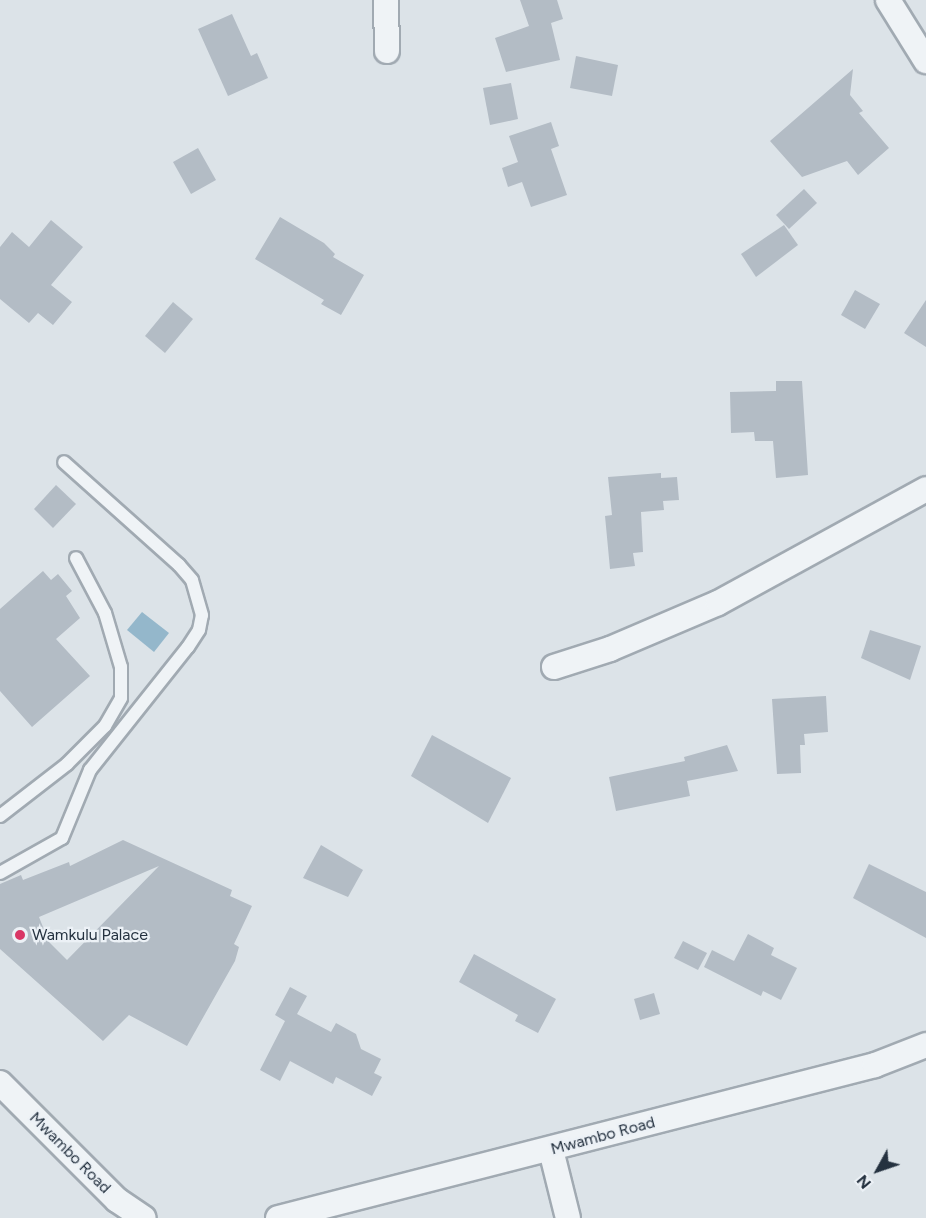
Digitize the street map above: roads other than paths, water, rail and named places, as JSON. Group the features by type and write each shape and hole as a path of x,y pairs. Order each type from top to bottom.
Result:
{"street":[{"path":"386,0 387,51"},
{"path":"888,0 926,61"},
{"path":"554,667 610,649 718,603 926,489"},
{"name":"Mwambo Road","path":"278,1218 551,1150 875,1065 926,1045"},
{"name":"Mwambo Road","path":"0,1083 117,1200 144,1218"},
{"path":"551,1150 568,1218"}],"lane":[{"path":"0,873 62,838 90,770 188,647 199,630 202,615 192,580 179,565 64,462"},
{"path":"0,816 67,764 105,726 121,698 121,667 105,613 75,558"}],"water":[{"path":"142,612 169,633 154,652 127,630"}],"place":[{"name":"Wamkulu Palace","path":"20,935"}]}
